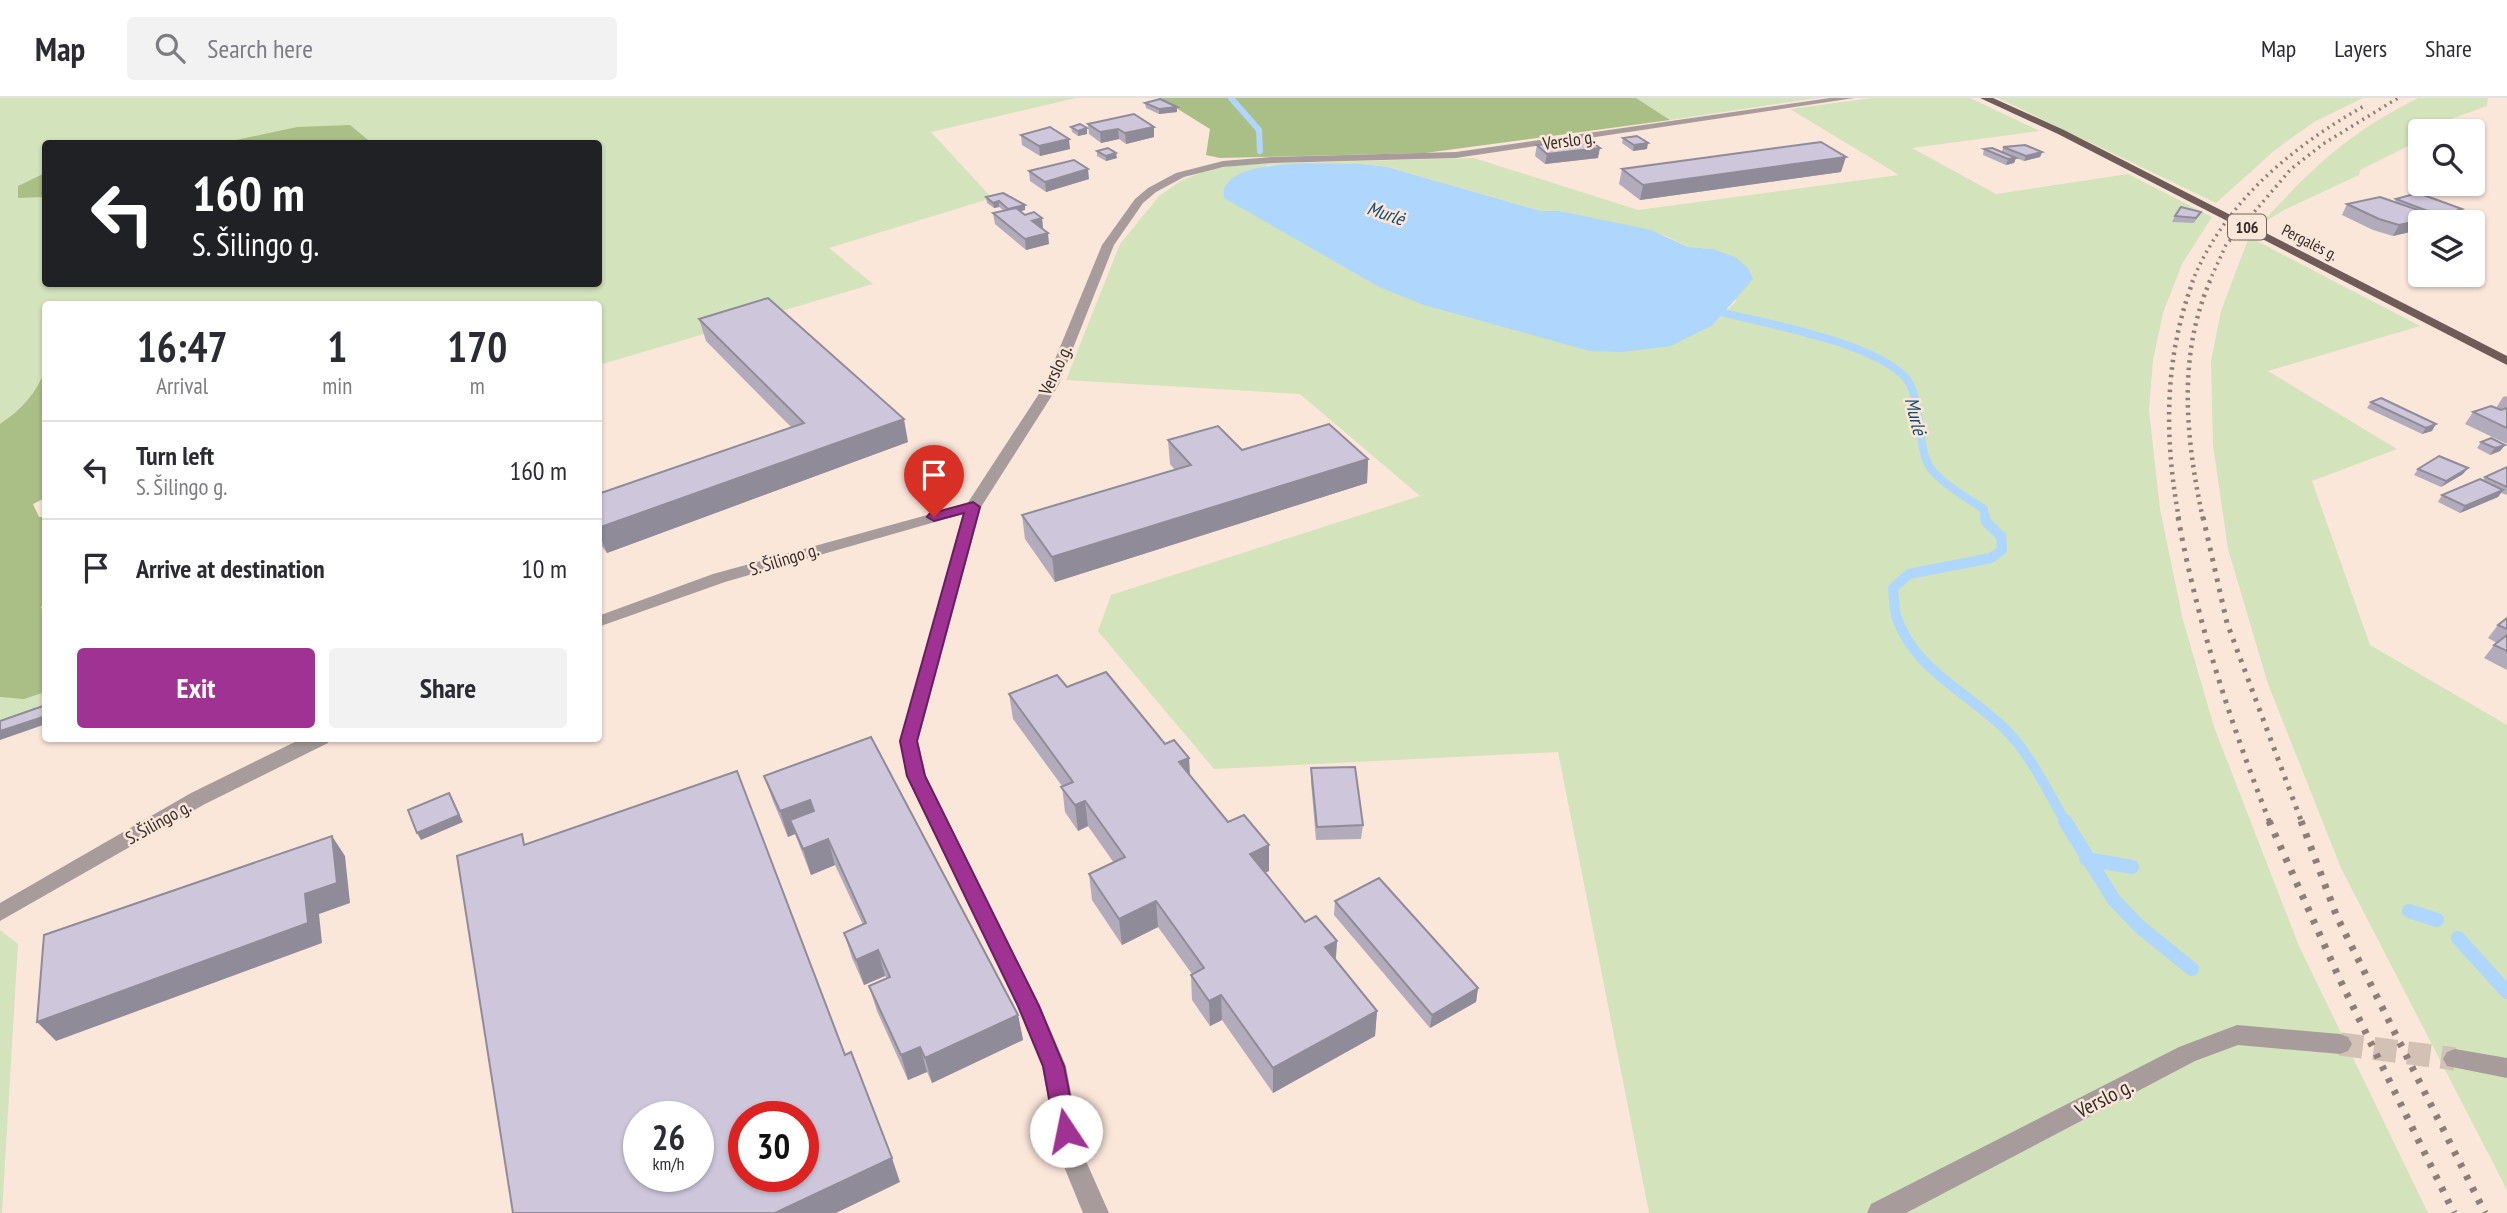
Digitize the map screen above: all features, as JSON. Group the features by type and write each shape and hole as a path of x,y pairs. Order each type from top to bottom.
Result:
{"main road":[{"name":"Pergalės g.","path":"1985,98 2061,132 2507,361"}],"street":[{"name":"Verslo g.","path":"1096,1213 1070,1152 1054,1066 1028,1006 916,776 909,741 973,507 1051,386 1108,245 1139,201 1167,181 1192,171 1232,163 1456,155 1849,98"},
{"name":"S. Šilingo g.","path":"602,621 758,566 973,507"},
{"name":"S. Šilingo g.","path":"0,913 152,824 312,742"},
{"name":"Verslo g.","path":"1880,1213 2187,1054 2236,1035 2340,1044"},
{"path":"2455,1059 2507,1068"}],"green space":[{"path":"0,98 1076,98 931,132 992,198 829,248 873,284 602,364 602,301 42,301 42,376 30,398 0,424"},
{"path":"1160,98 1636,98 1670,120 1425,153 1220,158 1206,155 1210,129"},
{"path":"1636,98 1817,98 1670,120"},
{"path":"1873,98 1970,98 2040,131 1912,148 1996,194 2128,174 2212,217 2182,264 2163,313 2153,360 2149,410 2160,509 2183,620 2214,727 2299,946 2428,1213 1649,1213 1558,752 1214,769 1098,631 1111,595 1420,496 1300,394 1066,380 1120,244 1160,195 1182,180 1211,169 1251,164 1474,158 1638,210 1899,175 1790,109","holes":["1362,164 1387,167 1541,211 1559,211 1664,235 1688,247 1712,249 1736,301 1713,325 1379,287 1224,197 1267,165"]},
{"path":"1998,98 2363,98 2314,122 2275,150 2216,203"},
{"path":"2418,98 2488,98 2487,106 2451,119 2408,119 2408,146 2360,170 2359,175 2284,210 2261,224 2315,168 2351,138"},
{"path":"350,125 368,140 236,140 297,127"},
{"path":"42,174 42,197 18,198 18,186"},
{"path":"2249,237 2420,326 2268,371 2397,449 2312,481 2370,645 2507,725 2507,1190 2341,868 2268,684 2228,549 2213,445 2211,361 2221,311"},
{"path":"42,376 42,500 33,504 39,517 42,517 42,693 24,699 0,697 0,424 15,413 38,386"},
{"path":"42,693 42,707 0,721 0,697 24,698"},
{"path":"0,930 18,944 2,1213 0,1213"}],"water":[{"path":"1288,164 1362,164 1387,167 1541,211 1559,211 1651,230 1688,247 1712,249 1735,257 1748,268 1753,279 1713,325 1671,346 1622,352 1590,351 1424,305 1379,287 1224,198 1225,187 1234,177 1248,170"}],"building":[{"path":"1160,99 1177,107 1159,109 1145,103"},
{"path":"1134,114 1154,127 1125,133 1118,129 1100,132 1088,124"},
{"path":"1080,124 1087,128 1078,131 1071,127"},
{"path":"1050,127 1069,139 1039,146 1021,135"},
{"path":"1637,136 1648,143 1634,145 1623,138"},
{"path":"1589,140 1600,148 1547,154 1537,145"},
{"path":"1821,142 1846,157 1643,185 1622,169"},
{"path":"2025,145 2042,152 2026,156 2003,147"},
{"path":"1108,148 1116,153 1106,156 1097,151"},
{"path":"1992,148 2016,158 2008,159 1984,149"},
{"path":"1074,160 1088,169 1045,182 1029,171"},
{"path":"1003,193 1025,205 1008,209 999,201 993,203 986,197"},
{"path":"2426,196 2462,209 2425,210 2396,199"},
{"path":"2380,197 2418,210 2408,210 2408,223 2399,225 2347,204"},
{"path":"2181,207 2201,212 2196,218 2175,216"},
{"path":"1016,208 1025,215 1034,212 1042,218 1032,221 1048,233 1025,239 993,213"},
{"path":"768,298 904,419 602,527 602,493 804,423 699,319"},
{"path":"2381,398 2436,424 2426,428 2371,402"},
{"path":"2491,406 2501,410 2507,408 2507,428 2473,412"},
{"path":"1329,424 1368,459 1052,557 1022,515 1191,465 1168,440 1218,426 1242,450"},
{"path":"2491,438 2505,445 2495,448 2481,442"},
{"path":"2439,456 2468,468 2446,481 2418,469"},
{"path":"2507,467 2507,487 2485,477"},
{"path":"2480,479 2503,490 2465,506 2442,495"},
{"path":"2507,618 2507,629 2498,625"},
{"path":"2507,635 2507,651 2494,645"},
{"path":"1106,672 1165,744 1174,740 1189,758 1179,762 1228,822 1244,815 1269,845 1250,854 1305,922 1316,916 1337,941 1325,947 1377,1011 1273,1068 1221,995 1209,1001 1191,975 1204,968 1156,901 1119,919 1089,874 1125,857 1085,801 1075,805 1061,787 1073,782 1009,694 1057,675 1067,687"},
{"path":"42,706 42,717 0,731 0,721"},
{"path":"871,737 1018,1015 925,1058 920,1047 901,1055 869,986 890,977 878,950 856,960 844,933 866,923 828,839 803,849 790,820 814,811 810,800 780,811 764,776"},
{"path":"1355,767 1363,825 1317,827 1311,768"},
{"path":"737,771 845,1055 851,1052 892,1158 775,1213 513,1213 457,856 522,834 524,845"},
{"path":"449,793 459,815 417,833 408,810"},
{"path":"332,836 337,883 305,894 308,923 37,1022 44,935"},
{"path":"1379,878 1478,988 1432,1015 1335,901"}],"waterway":[{"name":"Murlė","path":"1231,98 1259,130 1260,151"},
{"name":"Murlė","path":"1712,310 1839,342 1865,352 1903,375 1913,393 1927,462 1944,482 1984,509 1985,519"},
{"name":"Murlė","path":"1985,517 1986,522 2001,536 2002,550 1991,558 1909,574 1893,588 1896,615 1904,634 1929,666 1993,718 2016,741 2066,823"},
{"name":"Murlė","path":"2065,821 2089,860"},
{"name":"Murlė","path":"2089,860 2132,867"},
{"path":"2089,860 2114,900 2140,927 2192,969"},
{"name":"Murlė","path":"2409,911 2437,920"},
{"name":"Murlė","path":"2458,938 2507,992"}],"tunnel":[{"path":"2340,1044 2455,1059"}],"railway":[{"path":"2209,282 2226,245 2291,169 2323,144 2398,98"},
{"path":"2192,282 2206,253 2241,202 2286,159 2364,106"},
{"path":"2179,519 2171,458 2170,398 2176,340 2193,281"},
{"path":"2203,519 2192,459 2188,399 2193,339 2210,281"},
{"path":"2178,517 2216,672 2270,823"},
{"path":"2203,517 2227,623 2302,823"},
{"path":"2269,821 2340,980 2454,1213"},
{"path":"2301,821 2337,917 2485,1213"}],"route":[{"path":"934,517 973,507 909,741 916,776 1028,1006 1054,1066 1066,1131"}]}
